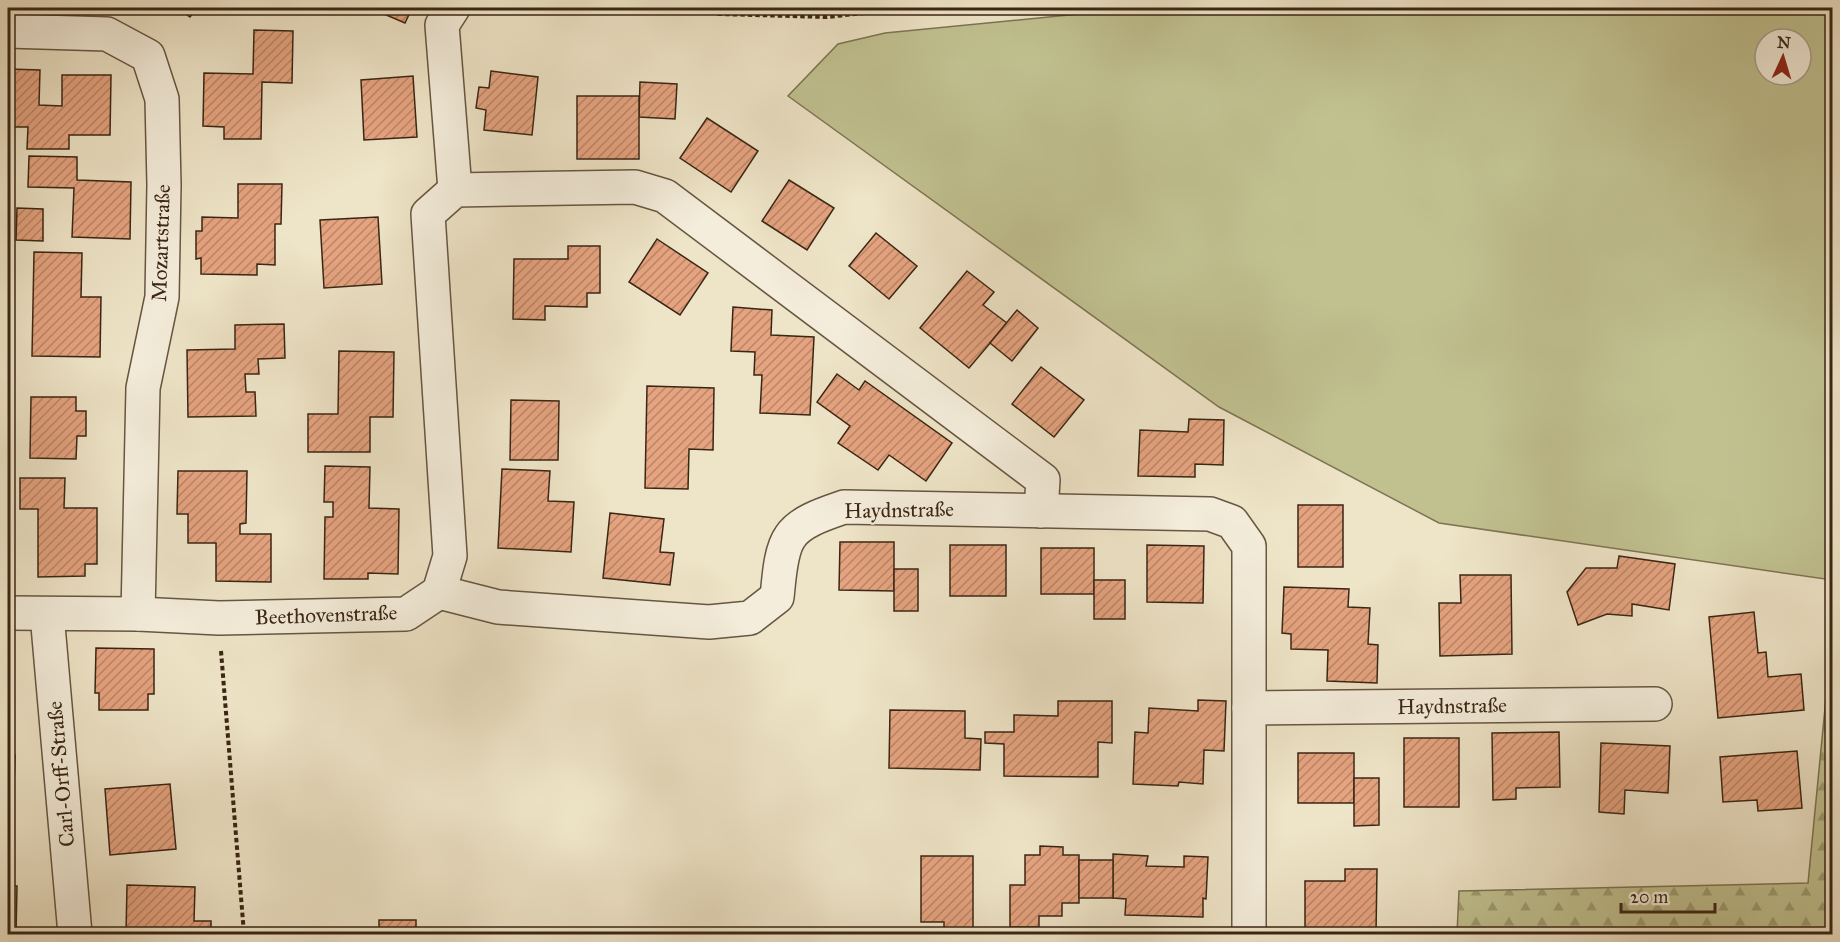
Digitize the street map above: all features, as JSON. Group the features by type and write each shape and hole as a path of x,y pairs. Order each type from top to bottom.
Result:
{"street":[{"path":"453,8 442,25 455,190"},
{"name":"Mozartstraße","path":"8,32 107,34 148,56 162,99 164,185 162,297 143,388 138,614"},
{"path":"439,592 450,556 428,214 455,190 634,187 665,196 1043,480 1041,510"},
{"name":"Haydnstraße","path":"439,592 498,607 710,622 750,618 777,597 781,561 790,536 812,519 844,507 1210,514 1232,522 1249,546 1249,934"},
{"name":"Beethovenstraße","path":"8,613 138,614 219,618 406,614 439,592"},
{"name":"Carl-Orff-Straße","path":"47,614 75,934"},
{"name":"Haydnstraße","path":"1249,708 1655,704"}],"path":[{"path":"704,8 718,14 827,16 912,8"},
{"path":"219,618 244,934"}],"green space":[{"path":"1095,8 1832,8 1832,580 1439,523 1219,407 788,96 838,44 885,33 1089,13"},
{"path":"1832,636 1832,934 1457,934 1459,891 1808,883"}],"building":[{"path":"177,8 197,8 190,17"},
{"path":"254,8 312,8 312,14 254,14"},
{"path":"370,8 412,8 405,23"},
{"path":"254,30 293,31 292,83 262,82 261,139 224,139 224,127 203,126 204,73 253,74"},
{"path":"8,69 40,70 39,105 62,106 62,75 111,75 110,135 69,135 69,149 27,149 28,127 8,127"},
{"path":"491,71 538,77 532,135 484,130 486,110 476,108 479,87 489,88"},
{"path":"413,76 417,137 364,140 361,80"},
{"path":"640,82 677,84 675,119 639,117"},
{"path":"577,96 639,96 639,159 577,159"},
{"path":"707,118 758,151 731,192 680,158"},
{"path":"29,156 77,157 77,180 131,182 130,239 72,237 74,188 28,187"},
{"path":"789,180 834,208 807,250 762,221"},
{"path":"238,184 282,184 281,224 275,224 275,265 257,264 257,275 201,274 201,258 196,259 196,231 202,231 202,217 238,218"},
{"path":"17,208 43,209 43,241 16,240"},
{"path":"378,217 382,284 324,288 320,220"},
{"path":"876,233 917,266 889,299 849,266"},
{"path":"657,239 708,273 680,315 629,282"},
{"path":"568,246 600,246 600,293 587,293 587,307 545,306 545,320 513,319 514,259 568,259"},
{"path":"34,252 82,253 81,297 101,297 100,357 32,356"},
{"path":"967,271 994,292 983,305 1007,323 969,368 920,328"},
{"path":"733,307 772,310 771,335 814,337 810,415 760,413 762,375 754,375 755,352 731,351"},
{"path":"1017,310 1038,328 1012,361 990,343"},
{"path":"284,324 285,358 258,359 259,374 245,374 246,392 255,392 256,416 188,417 187,350 235,349 235,325"},
{"path":"339,351 394,352 393,417 370,417 370,452 308,452 308,414 338,414"},
{"path":"1041,367 1084,400 1054,437 1012,404"},
{"path":"837,374 859,390 865,381 952,443 926,481 889,455 878,470 838,443 850,426 817,402"},
{"path":"647,386 714,388 713,450 689,449 688,489 645,488"},
{"path":"31,397 76,397 76,411 86,411 86,436 77,436 76,459 30,458"},
{"path":"511,400 559,401 558,460 510,460"},
{"path":"1189,419 1224,420 1223,465 1195,464 1195,477 1138,476 1140,430 1188,432"},
{"path":"325,466 370,467 369,508 399,509 398,574 368,573 368,579 324,579 325,517 333,517 333,502 324,502"},
{"path":"502,469 550,471 548,501 574,502 571,552 498,548"},
{"path":"178,471 247,471 246,523 240,524 240,534 271,534 271,582 216,581 216,543 188,543 188,514 177,514"},
{"path":"20,478 65,478 64,508 97,508 97,564 85,564 85,576 38,577 38,509 20,509"},
{"path":"1298,505 1343,505 1343,567 1298,567"},
{"path":"610,513 664,519 660,552 674,553 670,585 603,578"},
{"path":"840,542 894,542 894,591 839,590"},
{"path":"950,545 1006,545 1006,596 950,596"},
{"path":"1147,545 1204,546 1203,603 1147,602"},
{"path":"1041,548 1094,548 1094,594 1041,594"},
{"path":"1619,556 1675,564 1669,610 1632,604 1632,616 1607,614 1578,625 1567,592 1586,568 1617,568"},
{"path":"894,569 918,569 918,611 894,611"},
{"path":"1460,575 1511,575 1512,654 1440,656 1439,603 1461,603"},
{"path":"1094,580 1125,580 1125,619 1094,619"},
{"path":"1284,587 1349,589 1348,607 1370,608 1368,644 1378,645 1377,683 1327,681 1328,650 1291,649 1291,634 1282,633"},
{"path":"1754,612 1758,653 1766,652 1768,677 1801,674 1804,710 1718,718 1709,617"},
{"path":"96,648 154,649 154,694 148,694 148,710 99,710 99,693 95,693"},
{"path":"8,668 9,668 8,732"},
{"path":"1198,700 1226,701 1224,751 1204,750 1203,784 1179,782 1178,786 1133,784 1135,732 1148,733 1149,708 1198,711"},
{"path":"1058,701 1112,701 1112,743 1098,742 1098,777 1004,776 1004,744 985,743 985,732 1014,732 1014,715 1058,716"},
{"path":"890,710 965,711 965,738 981,739 980,770 889,768"},
{"path":"1559,732 1560,787 1516,788 1516,799 1493,800 1492,733"},
{"path":"1404,738 1459,738 1459,807 1404,807"},
{"path":"1601,743 1670,746 1668,793 1625,790 1624,814 1599,812"},
{"path":"1797,751 1802,808 1758,811 1757,800 1723,802 1720,757"},
{"path":"1298,753 1354,753 1354,803 1298,803"},
{"path":"8,754 15,755 13,818 8,818"},
{"path":"1354,778 1379,778 1379,825 1354,826"},
{"path":"170,784 176,849 110,855 105,789"},
{"path":"1040,846 1063,847 1063,855 1079,855 1079,903 1062,903 1062,916 1039,916 1039,927 1010,927 1010,885 1025,885 1025,855 1040,855"},
{"path":"1113,854 1148,856 1146,866 1184,867 1184,856 1208,857 1203,917 1125,915 1126,899 1113,898"},
{"path":"921,856 973,856 973,933 944,933 944,922 921,922"},
{"path":"1079,860 1113,860 1113,898 1079,898"},
{"path":"1345,869 1377,869 1376,934 1305,934 1305,881 1345,881"},
{"path":"127,885 195,887 194,921 211,921 211,934 126,934"},
{"path":"8,886 17,886 16,934 8,934"},
{"path":"379,920 416,920 416,934 379,934"}]}
